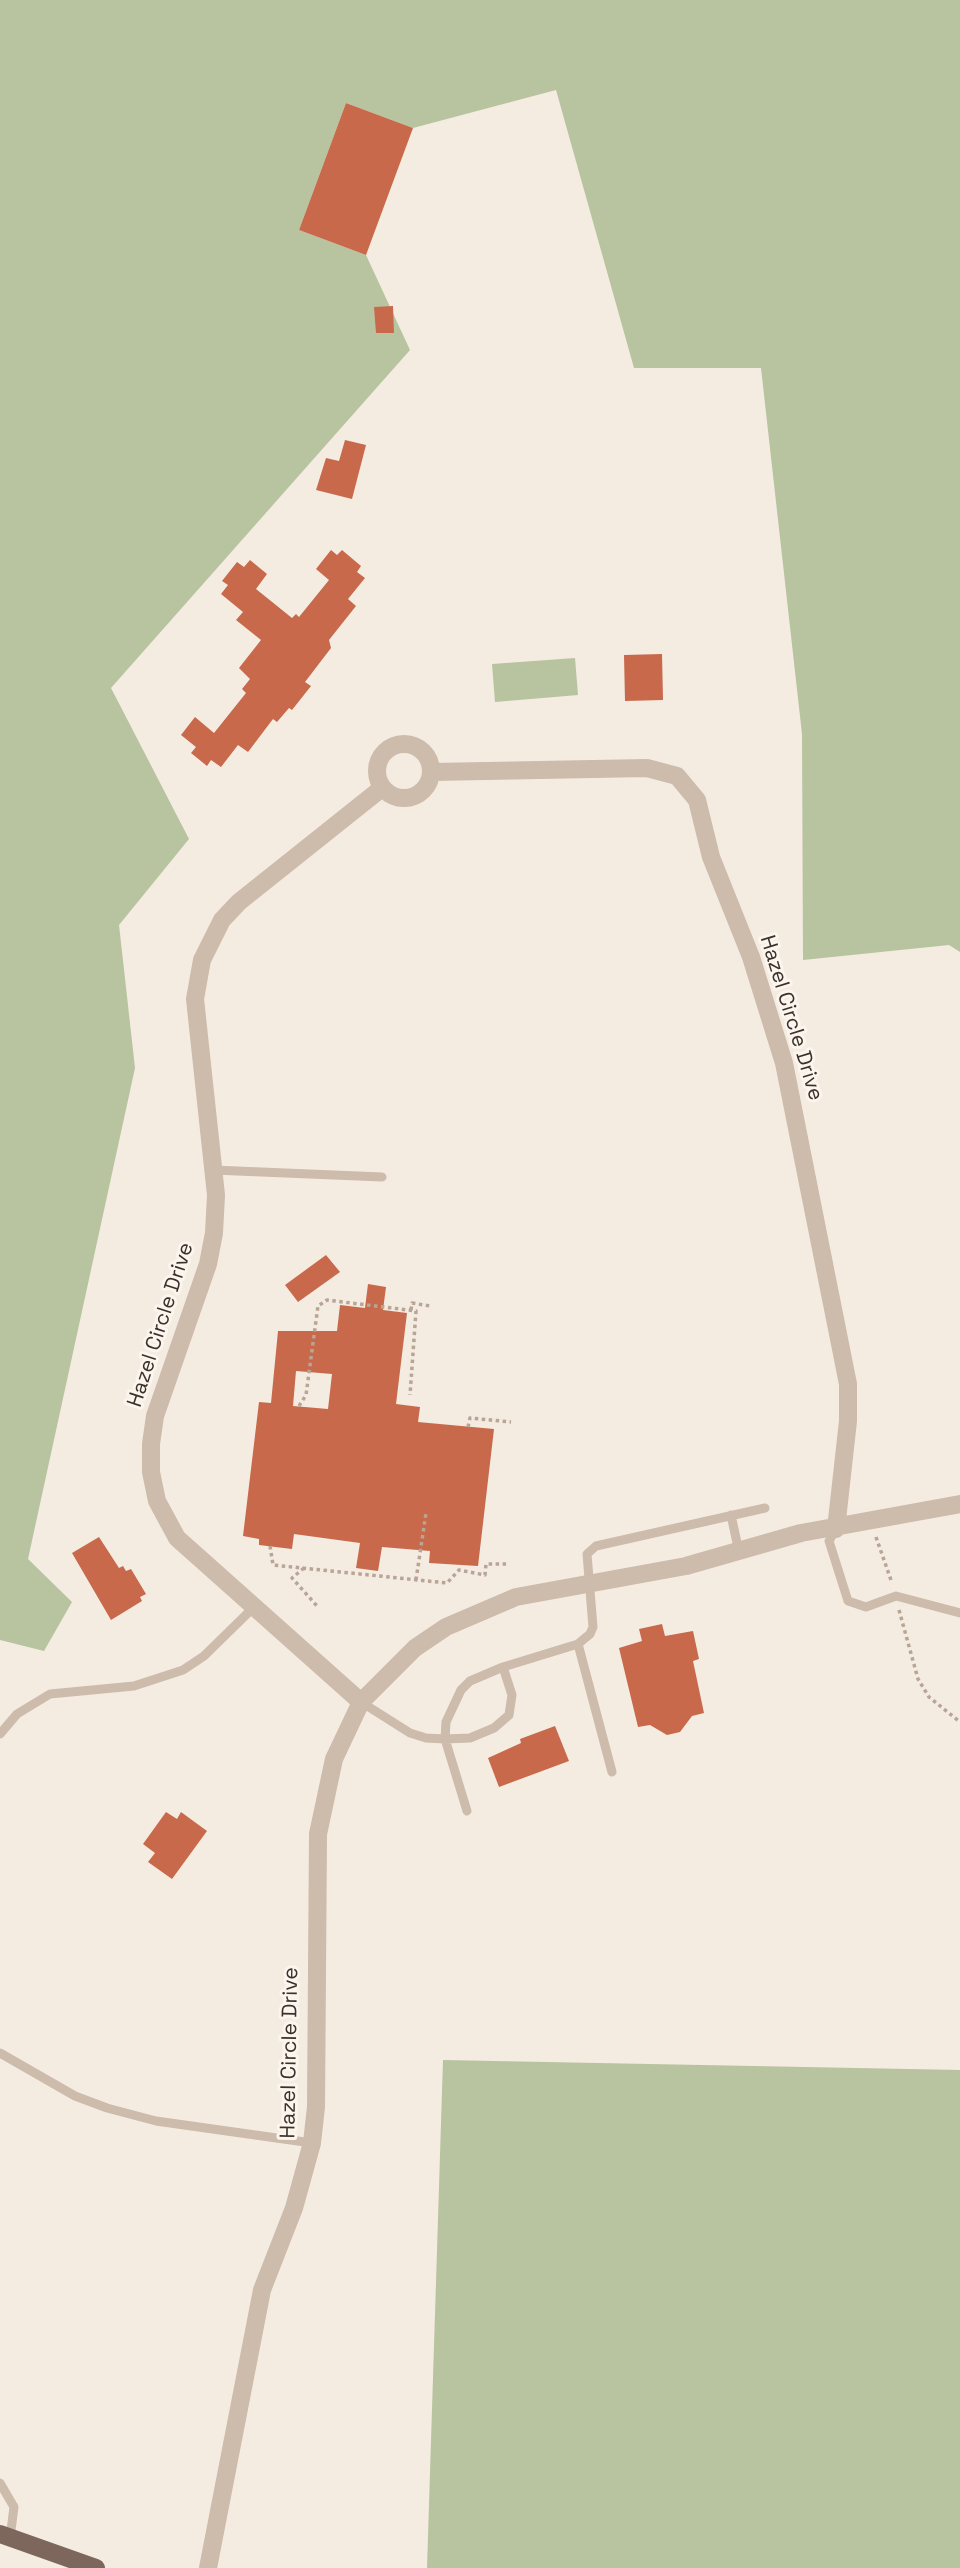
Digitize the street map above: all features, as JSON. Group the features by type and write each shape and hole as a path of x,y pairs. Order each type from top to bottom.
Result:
{"main road":[{"path":"5,2536 96,2568"}],"street":[{"path":"399,744 408,744 423,751 432,772 426,788 413,798 396,798 382,788 376,771 383,754 399,744"},
{"name":"Hazel Circle Drive","path":"432,772 647,768 677,776 697,800 711,857 751,957 785,1063 848,1384 848,1421 836,1528"},
{"name":"Hazel Circle Drive","path":"361,1702 177,1538 157,1501 151,1472 155,1416 212,1243 216,1195 195,999 202,960 211,937 239,902 382,788"},
{"name":"Hazel Circle Drive","path":"208,2568 262,2290 295,2208 312,2143 316,2107 318,1833 334,1759 361,1702 415,1648 446,1627 487,1607 516,1597 686,1566 801,1533 960,1504"}],"lane":[{"path":"213,1170 300,1171 382,1177"},
{"path":"467,1811 444,1739 446,1722 461,1690 470,1681 503,1667 578,1644 590,1634 593,1627 587,1554 596,1546 765,1508"},
{"path":"731,1515 739,1552"},
{"path":"836,1528 829,1541 848,1601 866,1607 896,1596 960,1612"},
{"path":"0,1734 17,1714 50,1694 134,1686 183,1670 205,1656 253,1608"},
{"path":"578,1644 612,1772"},
{"path":"361,1702 410,1733 444,1739 470,1738 504,1722 509,1715 512,1695 503,1667"},
{"path":"0,2053 75,2096 107,2108 156,2121 312,2143"},
{"path":"0,2483 13,2507 5,2536"}],"path":[{"path":"299,1406 306,1395 318,1306 327,1300 416,1311 410,1395"},
{"path":"411,1310 412,1303 430,1306"},
{"path":"468,1427 470,1418 511,1422"},
{"path":"416,1580 426,1513"},
{"path":"871,1521 896,1596 918,1679 929,1697 960,1722"},
{"path":"270,1546 273,1565 447,1583 459,1570 485,1575 486,1563 506,1564"},
{"path":"304,1569 292,1578 317,1606"}],"green space":[{"path":"0,0 960,0 960,952 949,945 803,960 802,734 761,368 634,368 556,90 413,128 346,103 299,230 366,255 410,350 111,688 189,839 119,925 135,1068 28,1559 72,1602 44,1651 0,1640"},
{"path":"575,658 578,695 495,702 492,664"},
{"path":"443,2060 960,2070 960,2568 427,2568"}],"building":[{"path":"346,103 413,128 366,255 299,230"},
{"path":"393,306 394,333 376,333 374,307"},
{"path":"345,440 366,445 352,499 316,490 326,458 339,461"},
{"path":"331,550 337,555 342,550 361,566 357,572 365,578 348,599 356,606 329,640 331,648 305,682 311,686 292,710 289,708 277,722 273,719 248,752 238,745 221,767 211,760 207,766 191,753 196,747 181,735 195,717 214,733 246,693 242,689 250,679 239,668 261,640 236,620 243,612 221,594 228,585 222,581 237,562 244,567 250,560 267,574 256,589 292,618 296,614 299,617 329,580 316,569"},
{"path":"662,654 663,700 625,701 624,655"},
{"path":"326,1255 340,1272 298,1302 285,1285"},
{"path":"368,1284 386,1287 383,1310 407,1313 396,1404 420,1407 418,1422 494,1429 478,1566 429,1563 430,1551 382,1547 378,1571 356,1568 360,1543 294,1534 292,1549 259,1545 259,1539 243,1536 259,1402 271,1403 278,1331 337,1331 340,1305 365,1308","holes":["296,1371 332,1374 328,1409 293,1406"]},
{"path":"99,1537 119,1568 123,1566 126,1571 131,1569 146,1594 140,1597 142,1601 111,1620 72,1553"},
{"path":"662,1624 665,1636 693,1631 699,1659 693,1661 704,1713 692,1716 680,1732 667,1735 650,1725 638,1727 619,1648 642,1641 639,1629"},
{"path":"555,1726 569,1761 499,1787 488,1758 521,1743 520,1739"},
{"path":"166,1812 177,1819 181,1812 207,1831 172,1879 148,1862 155,1853 143,1844"}]}
